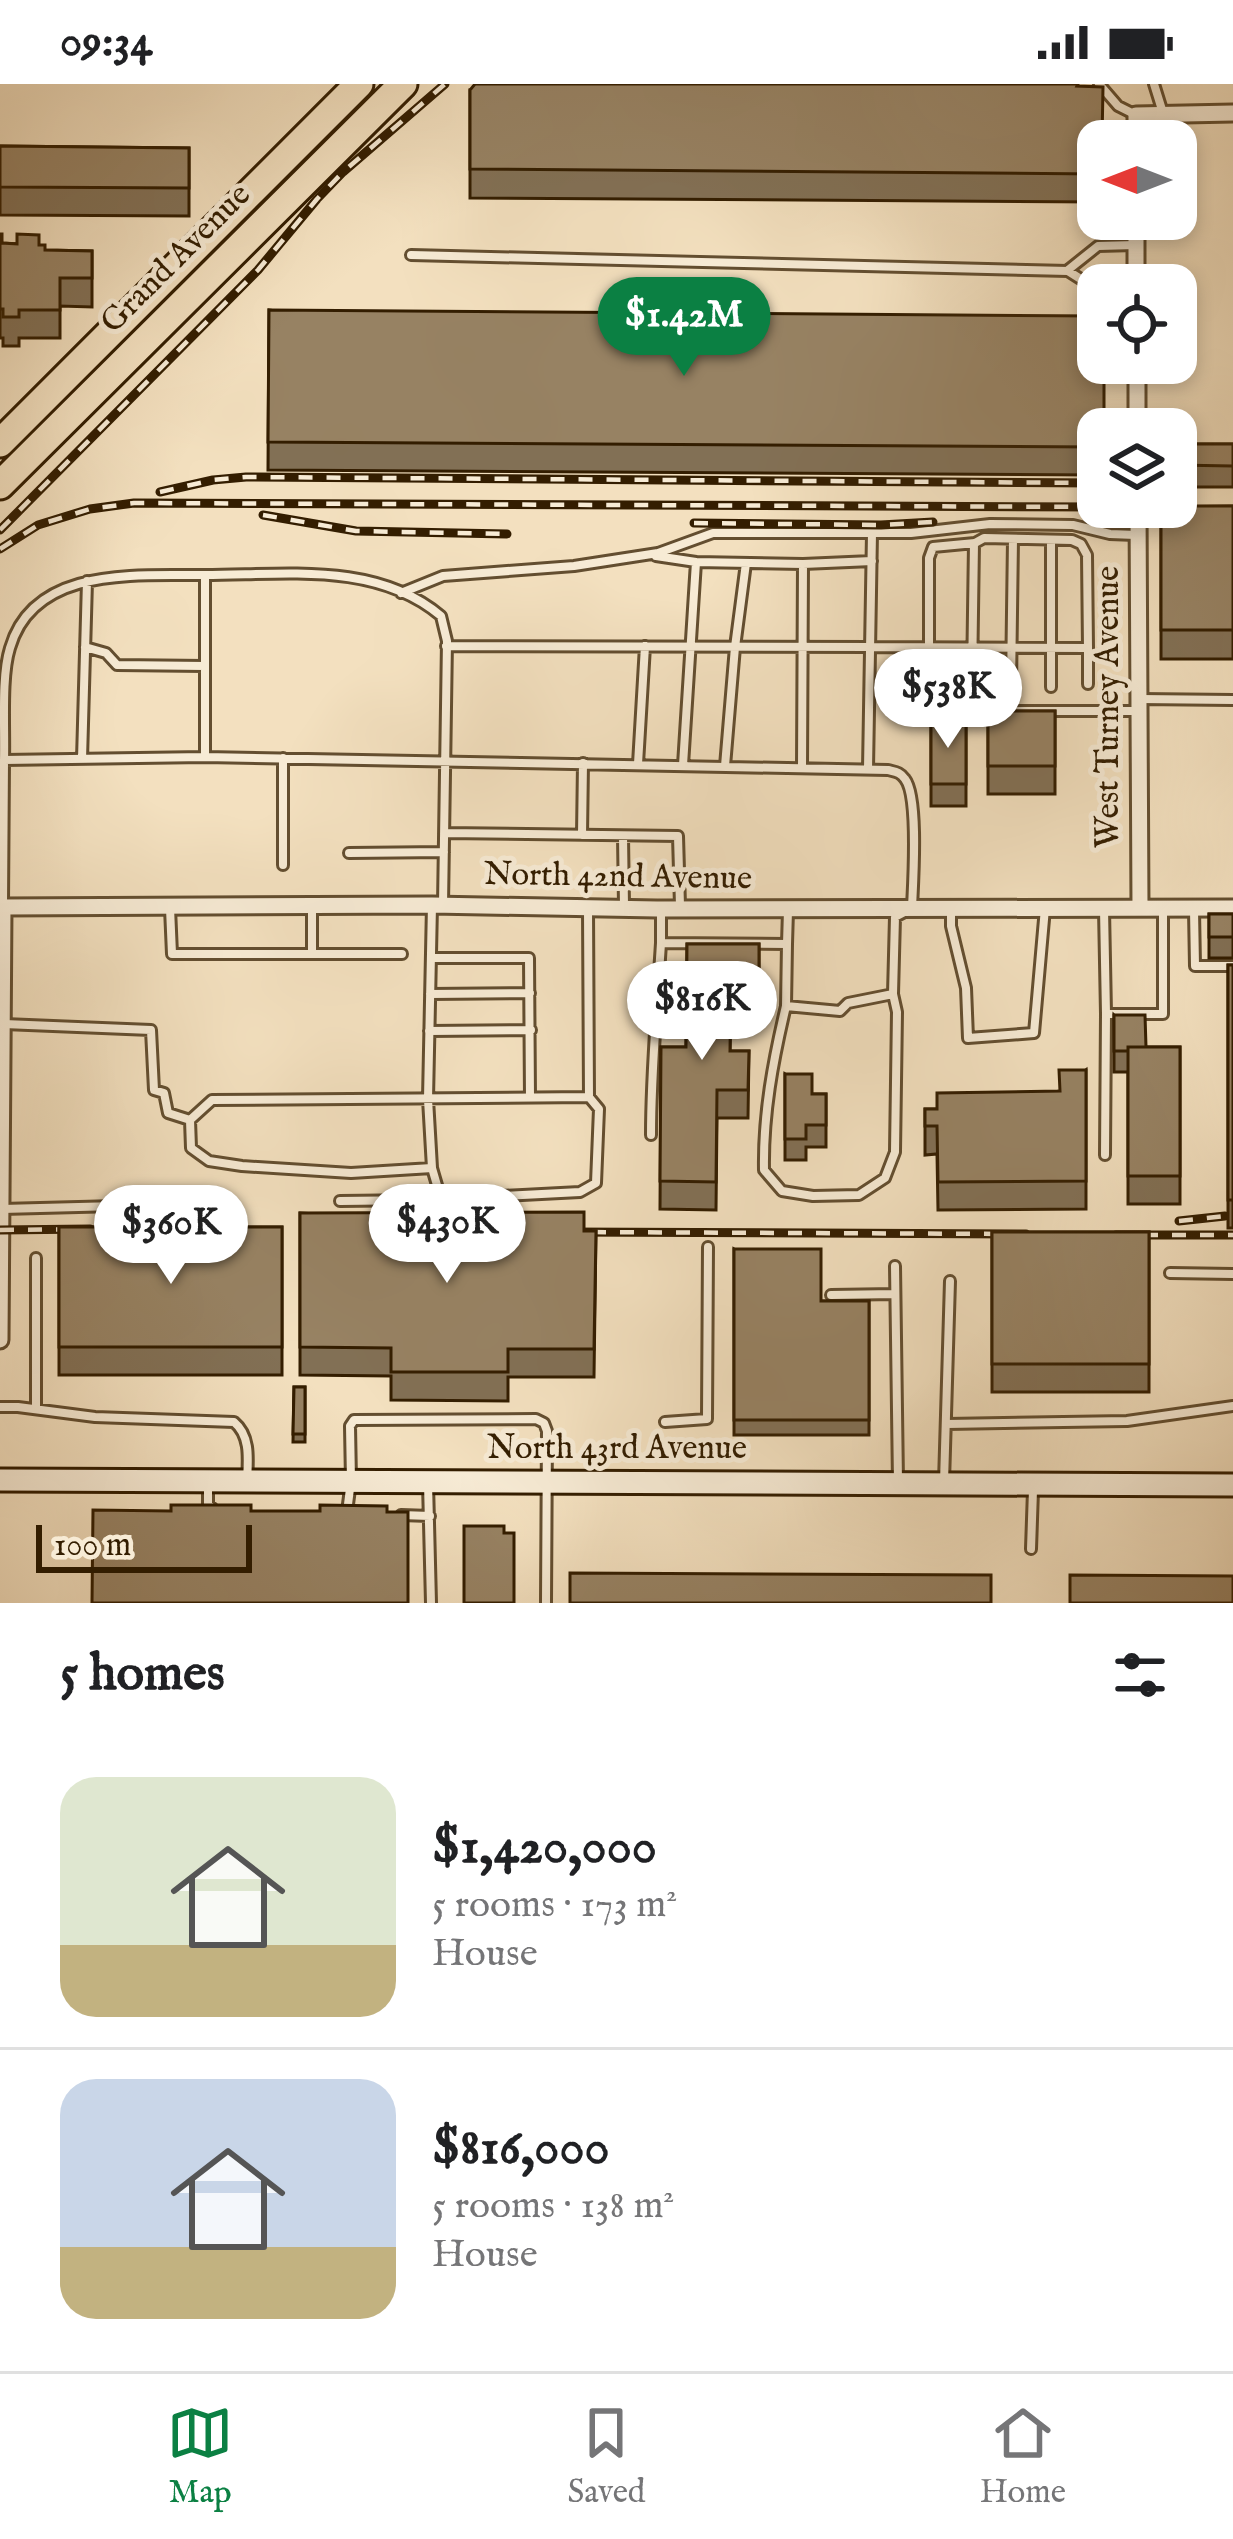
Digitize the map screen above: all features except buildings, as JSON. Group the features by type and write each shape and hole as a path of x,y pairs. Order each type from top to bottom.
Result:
{"highway":[{"name":"Grand Avenue","path":"0,443 359,84"},
{"name":"Grand Avenue","path":"0,485 403,84"}],"main road":[{"name":"North 43rd Avenue","path":"0,1480 1233,1485"}],"street":[{"path":"1136,120 1136,115 1233,113"},
{"path":"1136,240 1136,264"},
{"name":"West Turney Avenue","path":"1138,528 1140,907"},
{"path":"0,1340 3,907"},
{"name":"North 42nd Avenue","path":"3,907 1233,908"}],"lane":[{"path":"1099,84 1118,106 1136,115"},
{"path":"1154,84 1164,114"},
{"path":"1068,271 1098,246 1136,245"},
{"path":"410,255 1068,271 1077,277"},
{"path":"401,593 443,576 574,566 667,550 713,533 911,533 991,524 1073,525 1138,535"},
{"path":"868,769 872,533"},
{"path":"929,684 931,550 940,544 974,543 984,538 1075,541 1085,550 1088,684"},
{"path":"1012,685 1013,539"},
{"path":"1051,540 1051,687"},
{"path":"972,681 974,543"},
{"path":"649,554 696,562 872,561"},
{"path":"683,765 696,562"},
{"path":"725,766 746,563"},
{"path":"802,768 803,564"},
{"path":"205,575 205,757"},
{"path":"3,907 8,660 16,632 37,605 87,581 205,575 344,575 418,600 441,616 446,646 444,852 431,958 428,1099 432,1168 441,1199"},
{"path":"82,759 87,581"},
{"path":"446,646 1088,648"},
{"path":"638,764 645,646"},
{"path":"85,647 106,653 117,665 205,666"},
{"path":"934,711 1233,700"},
{"path":"283,758 283,865"},
{"path":"4,760 445,760 897,772 904,777 913,801 912,908 895,917 896,1152 885,1178 859,1195 782,1191 764,1171 772,1063 786,1006 788,908"},
{"path":"582,836 583,763"},
{"path":"444,833 678,836 680,909"},
{"path":"623,836 623,908"},
{"path":"349,854 444,852"},
{"path":"312,905 312,953"},
{"path":"170,906 172,954 402,954"},
{"path":"1104,907 1105,1155"},
{"path":"1106,1014 1162,1014 1162,907"},
{"path":"340,1201 580,1192 596,1184 599,1109 589,1096 588,908"},
{"path":"951,908 966,988 968,1037 1034,1033 1045,908"},
{"path":"1194,908 1195,966 1233,966"},
{"path":"651,1135 662,909"},
{"path":"662,943 787,944"},
{"path":"431,958 529,958 530,1097"},
{"path":"430,994 530,993"},
{"path":"786,1006 840,1011 848,1003 892,994"},
{"path":"2,1024 151,1030 154,1090 164,1093 168,1113 190,1120"},
{"path":"429,1031 531,1030"},
{"path":"432,1168 351,1173 209,1161 191,1148 190,1120 212,1100 589,1096"},
{"path":"1,1209 232,1203"},
{"path":"665,1422 707,1419 708,1247"},
{"path":"36,1258 36,1409"},
{"path":"895,1266 898,1483"},
{"path":"1170,1273 1233,1274"},
{"path":"944,1484 950,1281"},
{"path":"831,1294 896,1294"},
{"path":"947,1424 1126,1421 1233,1406"},
{"path":"0,1407 95,1417 234,1422 241,1427 248,1449 247,1481"},
{"path":"367,1515 347,1515 354,1420 536,1419 547,1431 545,1603"},
{"path":"196,1516 220,1516 208,1504 208,1481"},
{"path":"428,1481 431,1603"},
{"path":"1031,1549 1033,1484"},
{"path":"387,1515 430,1516"}],"railway":[{"path":"0,530 258,270 343,172 445,84"},
{"path":"160,492 246,477 1077,483"},
{"path":"0,549 38,525 90,509 134,503 1077,507"},
{"path":"263,515 356,531 507,534"},
{"path":"694,523 933,522"},
{"path":"1197,524 1233,527"},
{"path":"1179,1221 1225,1216"},
{"path":"0,1230 90,1229"},
{"path":"564,1232 1026,1234"},
{"path":"1116,1235 1233,1235"}]}
